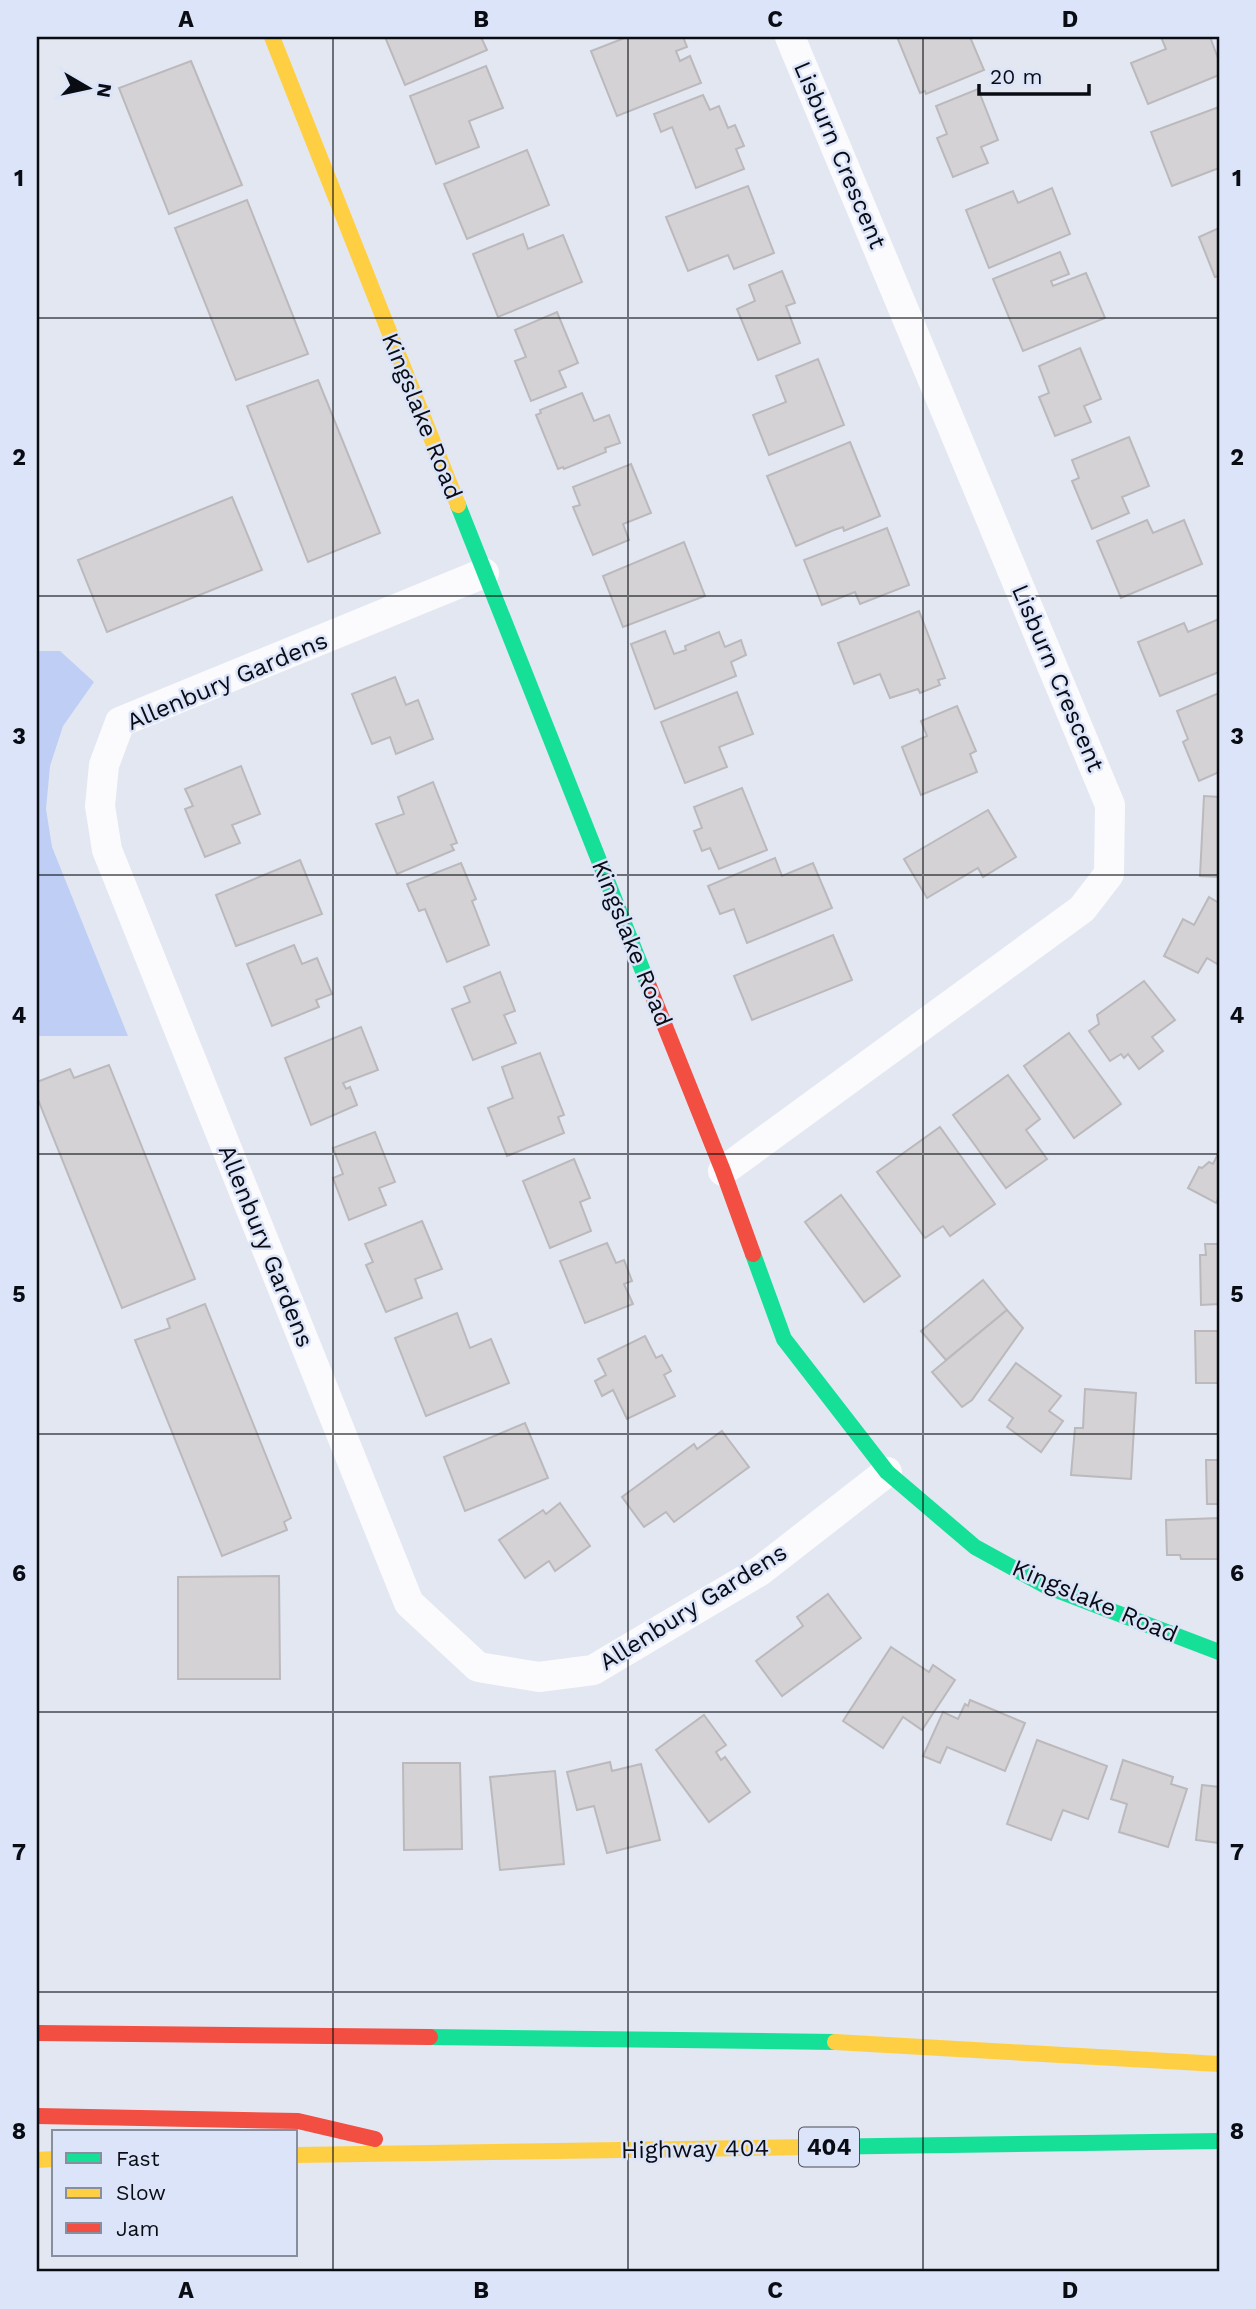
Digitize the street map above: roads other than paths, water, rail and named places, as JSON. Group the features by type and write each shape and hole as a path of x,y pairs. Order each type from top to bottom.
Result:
{"main road":[{"name":"Kingslake Road","path":"272,37 723,1171 784,1339 887,1472 975,1546 1046,1586 1219,1652"},
{"path":"37,2033 863,2042 1219,2064"},
{"path":"37,2116 298,2121 439,2153"},
{"name":"Highway 404","path":"298,2155 1219,2141"}],"street":[{"name":"Lisburn Crescent","path":"723,1171 1082,909 1109,874 1110,805 790,37"},
{"name":"Allenbury Gardens","path":"484,573 120,722 104,765 100,806 107,850 409,1603 478,1667 539,1678 593,1670 760,1572 887,1472"}]}
